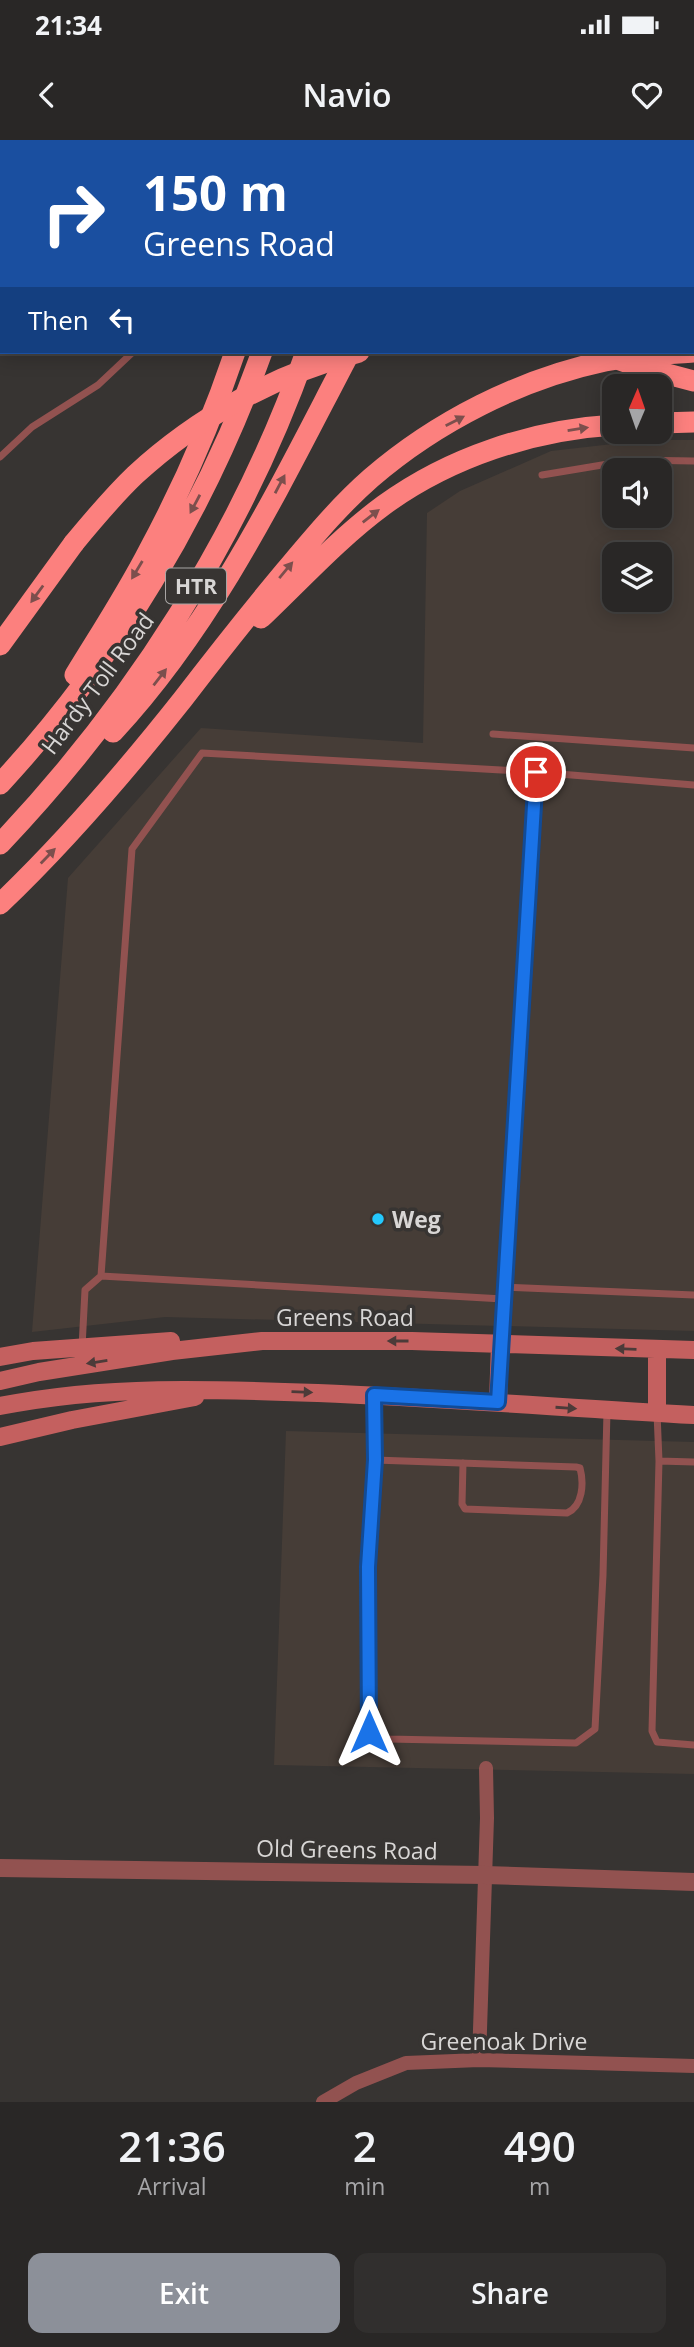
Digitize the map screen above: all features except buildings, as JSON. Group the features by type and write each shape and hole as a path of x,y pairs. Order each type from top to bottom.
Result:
{"highway":[{"path":"34,745 148,553 220,396 234,354"},
{"name":"Hardy Toll Road","path":"0,784 75,696 123,629 174,545 228,437 261,354"},
{"name":"Hardy Toll Road","path":"0,844 115,709 192,594 264,458 305,354"},
{"path":"44,795 96,751 127,717 192,634 248,544 349,354"},
{"path":"0,645 74,543 134,476 195,427 235,402 277,381 352,354"},
{"path":"604,354 694,381"},
{"path":"0,904 78,824 312,538 371,478 435,431 506,394 568,371 607,361 658,354"},
{"path":"672,423 694,422"},
{"path":"182,700 267,612 354,529 385,504 483,452 549,434 602,427"}],"main road":[{"path":"0,1357 33,1351 167,1340 262,1341"},
{"name":"Greens Road","path":"0,1381 39,1372 172,1351 262,1341 412,1341 694,1350"},
{"path":"498,1402 500,1344"},
{"path":"657,1350 657,1413"},
{"path":"0,1406 103,1392 173,1388 374,1395 694,1415"},
{"path":"0,1437 72,1420 233,1390"}],"street":[{"path":"479,2060 486,1768"},
{"name":"Old Greens Road","path":"0,1868 485,1875 694,1882"},
{"name":"Greenoak Drive","path":"323,2102 356,2083 406,2063 479,2060 694,2066"}],"lane":[{"path":"0,457 33,427 98,385 131,354"},
{"path":"542,475 632,460 694,461"},
{"path":"493,734 694,748"},
{"path":"101,1276 132,849 202,753 536,772 694,785"},
{"path":"500,1344 536,772"},
{"path":"82,1347 85,1290 101,1276 503,1298"},
{"path":"504,1287 694,1296"},
{"path":"374,1395 375,1460 368,1567 369,1732 388,1739 576,1743 595,1729 603,1575 607,1411"},
{"path":"657,1413 659,1461 652,1731 657,1742 694,1745"},
{"path":"375,1460 463,1463 576,1467 580,1468 581,1475 579,1501 574,1510 567,1513 465,1509 462,1504 463,1463"},
{"path":"659,1461 694,1462"}],"shaded area":[{"path":"672,440 694,440 694,1331 165,1317 32,1332 68,878 201,728 423,743 427,513 460,491 551,451 613,444 672,444"},
{"path":"286,1431 694,1442 694,1774 274,1765"}],"place":[{"name":"Weg","path":"378,1219"}],"route":[{"path":"369,1732 368,1567 375,1460 374,1395 498,1402 536,772"}]}
